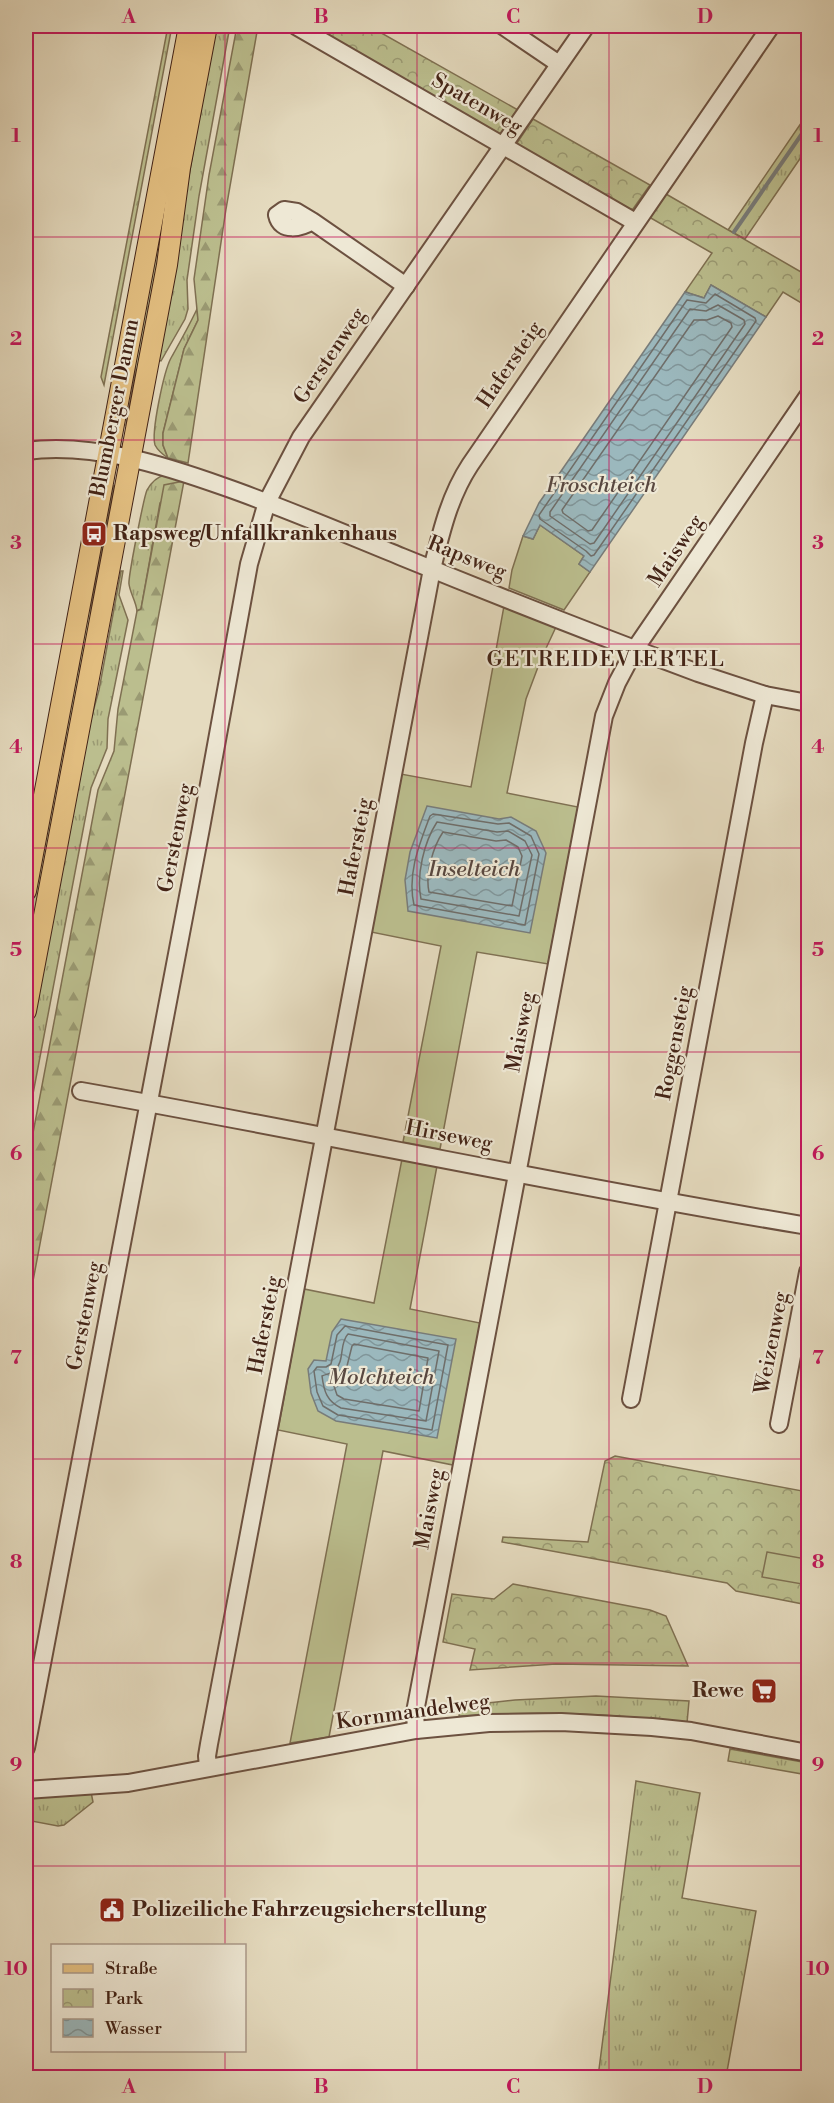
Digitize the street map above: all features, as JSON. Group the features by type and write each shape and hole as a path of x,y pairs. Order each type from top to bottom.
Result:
{"main road":[{"name":"Blumberger Damm","path":"26,891 189,26"},
{"name":"Blumberger Damm","path":"26,1011 168,265 180,168 207,26"}],"street":[{"name":"Spatenweg","path":"296,26 635,222"},
{"path":"502,26 559,64"},
{"name":"Gerstenweg","path":"26,1748 212,770 243,594 267,502 301,437 586,26"},
{"name":"Hafersteig","path":"208,1767 209,1744 324,1135 432,569 448,508 467,470 771,26"},
{"path":"312,221 406,286"},
{"name":"Maisweg","path":"416,1730 415,1712 600,734 610,699 635,649 808,396"},
{"name":"Rapsweg","path":"26,451 109,454 173,468 267,502 698,673 765,695 808,703"},
{"name":"Roggensteig","path":"631,1399 754,743 765,695"},
{"name":"Hirseweg","path":"81,1091 324,1135 668,1202 808,1226"},
{"name":"Weizenweg","path":"779,1424 808,1272"},
{"name":"Kornmandelweg","path":"26,1790 117,1785 416,1730 455,1725 524,1722 599,1724 691,1731 808,1753"}],"green space":[{"path":"168,26 172,26 104,385 101,377"},
{"path":"201,26 131,425 126,425 135,373 135,346"},
{"path":"215,26 230,26 199,196 187,280 188,309 185,319 161,361 157,360"},
{"path":"237,26 258,26 226,209 188,463 168,458 163,445 163,433 184,349 198,320 194,279 209,175"},
{"path":"301,26 369,26 518,110 498,138"},
{"path":"808,113 808,147 745,239 728,230"},
{"path":"533,119 650,185 633,209 626,210 520,149 517,143"},
{"path":"666,194 808,276 808,307 783,292 766,317 711,285 704,298 685,292 712,253 649,217"},
{"path":"197,309 198,320 184,349 163,433 163,445 168,458 155,445 159,402 168,365"},
{"path":"165,475 184,481 160,503 141,609 137,611 129,584 140,521 147,490 154,481"},
{"path":"184,481 26,1318 26,1170 98,790 114,751 118,709 137,611 141,609 164,485"},
{"path":"109,485 114,486 91,607 91,623 26,976 26,925"},
{"path":"540,525 584,556 579,564 590,572 564,610 509,588 523,536 533,539"},
{"path":"121,571 123,571 119,595 128,620 108,719 107,748 91,788 29,1115 26,1115 26,1052 83,748 99,690"},
{"path":"504,606 556,627 526,699 507,793 578,807 548,964 477,952 440,1149 403,1142 441,946 371,932 401,774 471,787"},
{"path":"402,1159 437,1166 410,1309 480,1323 453,1465 383,1451 329,1737 290,1743 347,1444 278,1430 304,1289 374,1303"},
{"path":"615,1456 808,1492 808,1605 736,1591 727,1583 502,1542 503,1537 588,1542 605,1461"},
{"path":"767,1552 806,1559 802,1584 762,1577"},
{"path":"513,1584 650,1610 666,1616 688,1666 556,1664 470,1670 475,1649 443,1642 452,1594 494,1599"},
{"path":"596,1696 689,1701 687,1723 573,1714 459,1716 461,1706 515,1700"},
{"path":"730,1749 808,1763 808,1775 728,1761"},
{"path":"636,1781 700,1793 682,1898 756,1911 726,2077 598,2077"},
{"path":"91,1792 93,1802 64,1825 26,1820 26,1794"}],"water":[{"name":"Froschteich","path":"711,285 766,317 590,572 579,564 584,556 540,525 533,539 523,536 539,503 685,292 704,298"},
{"name":"Inselteich","path":"427,806 499,819 511,817 536,831 546,853 530,933 408,911 405,880 410,852"},
{"name":"Molchteich","path":"341,1319 456,1339 437,1438 336,1421 318,1411 311,1393 308,1369 314,1360 326,1361 332,1332"}],"waterway":[{"path":"734,232 808,125"}],"place":[{"name":"Rapsweg/Unfallkrankenhaus","path":"94,534"},
{"name":"Rewe","path":"764,1691"},
{"name":"Polizeiliche Fahrzeugsicherstellung","path":"112,1910"}],"district":[{"name":"GETREIDEVIERTEL","path":"606,659"}]}
